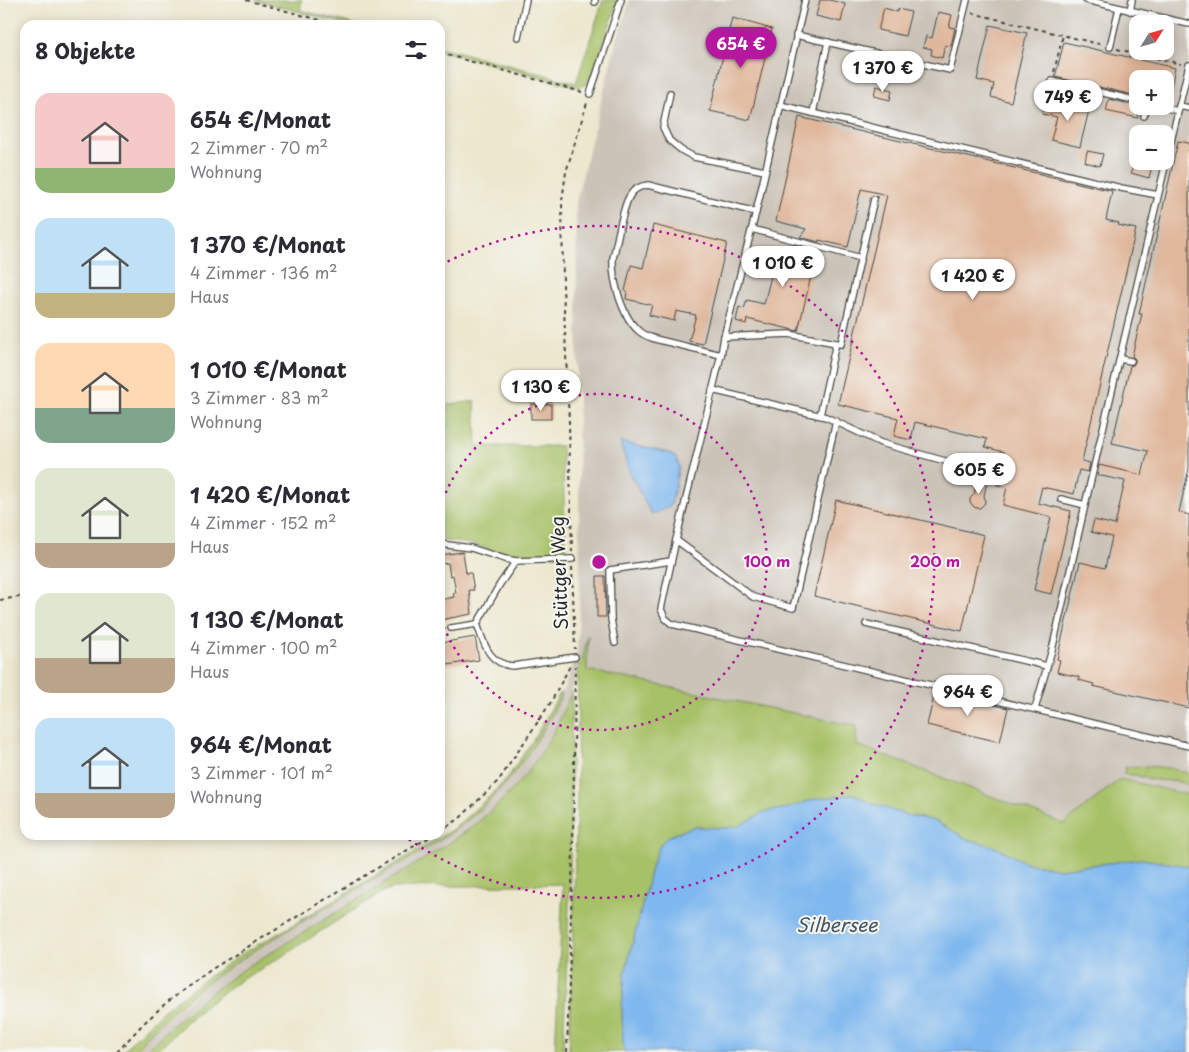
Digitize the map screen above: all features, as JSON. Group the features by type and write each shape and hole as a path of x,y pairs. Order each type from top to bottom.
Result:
{"lane":[{"path":"518,37 526,0"},
{"path":"590,96 621,0"},
{"path":"805,0 660,609 665,618 672,624 1189,746"},
{"path":"796,35 950,70 967,0"},
{"path":"1086,0 1189,24"},
{"path":"1130,11 1132,0"},
{"path":"1110,47 1119,8"},
{"path":"813,113 828,42"},
{"path":"1035,709 1053,646 1189,65"},
{"path":"1052,82 1129,99"},
{"path":"670,93 662,127 669,140 681,150 694,157 765,171"},
{"path":"780,105 1121,188 1158,195"},
{"path":"1174,108 1189,108"},
{"path":"721,355 646,336 629,319 619,294 613,265 626,204 631,193 639,187 648,185 756,212"},
{"path":"724,337 789,334 841,344 874,199"},
{"path":"752,229 861,258"},
{"path":"820,415 836,343"},
{"path":"1120,359 1131,361"},
{"path":"712,390 820,415 881,443 970,468"},
{"path":"676,540 753,597 793,608 836,422"},
{"path":"1061,499 1085,505"},
{"path":"445,545 470,548 516,561 572,559"},
{"path":"516,561 477,624 485,647 503,665 513,666 575,658"},
{"path":"615,643 610,570 671,561"},
{"path":"451,628 477,624"},
{"path":"866,624 1047,666"}],"path":[{"path":"246,0 320,20"},
{"path":"965,11 1189,65"},
{"path":"1052,82 1063,35"},
{"path":"445,54 590,96"},
{"name":"Stüttger Weg","path":"567,1052 573,849 575,658 569,423 562,286 562,201 566,172 590,96"},
{"path":"0,600 20,597"},
{"path":"445,828 459,819 500,780 552,702 575,658"},
{"path":"117,1052 142,1024 166,1003 212,969 425,840"}],"shaded area":[{"path":"630,0 1189,0 1189,795 1120,779 1065,824 857,745 856,726 587,670 588,637 572,691 553,733 528,771 493,810 445,846 224,982 187,1010 145,1052 133,1052 162,1022 214,978 267,943 440,840 445,840 445,837 461,826 517,771 554,711 570,674 577,652 580,590 576,202 615,46"}],"green space":[{"path":"255,0 302,0 300,10 338,20 330,20"},
{"path":"603,0 618,0 592,78 582,86 577,87 445,51 445,48 576,83"},
{"path":"475,401 477,446 562,446 566,555 507,555 472,544 445,541 445,405"},
{"path":"588,635 587,670 856,726 857,745 1064,824 1120,779 1189,795 1189,866 1141,859 1060,869 1027,863 993,846 967,839 935,821 906,815 868,802 854,794 815,799 788,808 764,812 739,827 693,827 667,837 660,845 652,864 625,973 622,1008 623,1046 625,1052 569,1052 577,796 578,671"},
{"path":"572,691 570,884 563,1052 555,1052 563,884 418,887 394,888 385,891 278,959 241,980 193,1016 156,1052 145,1052 181,1017 233,976 445,846 477,823 519,782 543,750"},
{"path":"560,693 562,694 545,727 514,773 476,813 445,836 445,834 491,795 508,777 535,737"},
{"path":"1149,766 1189,773 1189,785 1180,782 1147,779 1124,773 1125,767"},
{"path":"435,840 440,840 233,964 203,986 161,1022 133,1052 123,1052 163,1011 202,981 243,953"}],"water":[{"path":"620,442 669,453 676,458 679,466 671,505 652,515 630,474"},
{"name":"Silbersee","path":"854,794 868,802 906,815 935,821 967,839 993,846 1027,863 1060,869 1141,859 1189,866 1189,1052 625,1052 623,1046 622,1008 625,973 652,864 660,845 667,837 693,827 724,828 739,826 764,812 788,808 815,799"}],"building":[{"path":"820,0 830,0 845,4 841,22 816,16"},
{"path":"884,8 898,12 898,9 911,12 905,36 878,30"},
{"path":"938,12 952,15 949,27 955,28 951,46 945,45 942,58 931,55 932,49 923,47 926,36 932,38"},
{"path":"732,18 772,29 750,120 710,111"},
{"path":"990,25 1027,33 1011,102 991,97 994,84 977,80"},
{"path":"1064,42 1129,57 1129,60 1141,60 1175,68 1174,73 1174,70 1129,70 1129,94 1055,77"},
{"path":"876,86 892,90 890,100 874,96"},
{"path":"1061,99 1090,106 1080,147 1051,140 1057,117 1042,114 1045,104 1059,107"},
{"path":"1109,99 1129,104 1129,115 1138,115 1138,118 1106,111"},
{"path":"799,117 1112,191 1106,220 1136,229 1082,461 1090,463 1088,472 1079,470 1074,494 1042,487 1038,503 1071,511 1051,594 1034,590 1051,517 1003,505 1007,487 997,485 1004,452 985,447 987,439 915,422 911,440 894,436 898,418 838,404 887,195 861,189 848,247 800,237 806,229 776,221"},
{"path":"1178,141 1189,143 1189,469 1179,512 1189,515 1189,708 1093,686 1094,684 1079,680 1079,677 1057,672 1060,660 1057,659 1080,562 1105,568 1112,537 1091,532 1094,520 1115,525 1125,481 1097,475 1099,465 1142,475 1148,451 1112,443 1130,366 1135,362 1132,356 1142,314 1139,314 1171,170 1174,170 1174,159"},
{"path":"1087,151 1103,154 1100,166 1085,162"},
{"path":"1132,170 1151,170 1149,178 1131,173"},
{"path":"653,225 727,243 703,344 689,341 696,315 676,311 674,321 649,315 652,305 626,299 627,292 625,291 631,265 643,268"},
{"path":"794,245 817,251 798,331 747,319 746,324 736,321 739,307 744,309 747,300 764,304 771,276 757,272 761,253 774,256 777,246 790,249"},
{"path":"531,404 551,404 551,419 531,419"},
{"path":"977,481 987,483 984,495 985,503 980,508 974,507 970,502"},
{"path":"836,500 984,535 962,631 814,596"},
{"path":"463,552 466,573 471,573 474,590 469,590 472,614 445,619 445,599 454,597 453,593 456,593 453,575 450,576 448,563 445,563 445,554"},
{"path":"597,576 605,576 606,617 597,617"},
{"path":"475,637 479,660 445,665 445,642"},
{"path":"935,692 1008,708 1000,742 927,725"}]}
